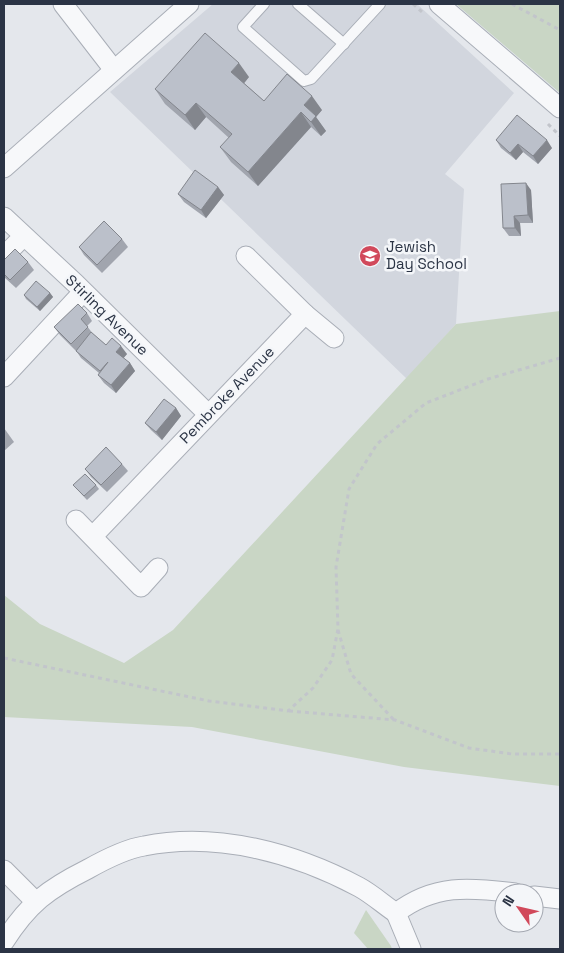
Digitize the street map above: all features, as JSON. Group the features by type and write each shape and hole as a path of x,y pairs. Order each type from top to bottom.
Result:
{"street":[{"path":"63,4 114,70"},
{"path":"4,168 189,4"},
{"path":"439,4 560,108"},
{"name":"Stirling Avenue","path":"4,217 23,237 84,292 208,414"},
{"path":"4,256 23,237"},
{"path":"246,256 305,314 334,338"},
{"path":"4,377 84,292"},
{"name":"Pembroke Avenue","path":"93,536 305,314"},
{"path":"76,520 141,586 158,568"},
{"path":"4,942 36,900 58,884 98,863 142,846 189,842 234,844 276,854 320,869 361,888 396,913 411,949"},
{"path":"4,870 36,900"},
{"path":"396,913 413,900 432,892 465,889 494,891"},
{"path":"544,897 560,899"}],"lane":[{"path":"264,4 243,27 304,82 312,79 344,44 374,6"},
{"path":"298,4 344,44"}],"path":[{"path":"512,4 560,30"},
{"path":"288,711 313,688 332,660 338,629 336,567 349,489 376,444 426,403 488,379 560,358"},
{"path":"338,629 352,674 395,720"},
{"path":"4,658 61,668 209,701 288,711 395,720 469,748 512,754 560,754"}],"shaded area":[{"name":"Jewish Day School","path":"213,4 417,4 514,93 445,174 464,189 456,324 407,379 110,92"}],"green space":[{"path":"456,4 560,4 560,93"},
{"path":"560,311 560,786 404,767 192,727 4,717 4,595 40,624 124,663 173,630 456,324"},
{"path":"366,910 392,949 368,949 354,933"}],"building":[{"path":"205,33 239,63 231,72 264,101 287,74 312,96 304,105 316,116 311,122 301,112 248,172 220,147 232,134 196,103 185,115 155,89"},
{"path":"517,115 547,140 533,156 518,144 510,153 496,140"},
{"path":"195,170 218,187 201,210 178,194"},
{"path":"526,183 528,215 514,216 515,228 503,228 501,184"},
{"path":"104,221 122,239 97,265 79,247"},
{"path":"15,249 28,262 10,280 4,274 4,260"},
{"path":"36,281 50,293 37,307 24,295"},
{"path":"78,304 87,313 81,319 88,327 71,344 54,327"},
{"path":"91,332 106,345 112,338 121,346 116,352 130,363 111,385 98,375 108,362 100,371 76,351"},
{"path":"164,399 176,408 156,432 145,423"},
{"path":"106,447 122,464 101,485 85,469"},
{"path":"85,474 96,485 84,496 73,485"}],"place":[{"name":"Jewish Day School","path":"370,256"}]}
